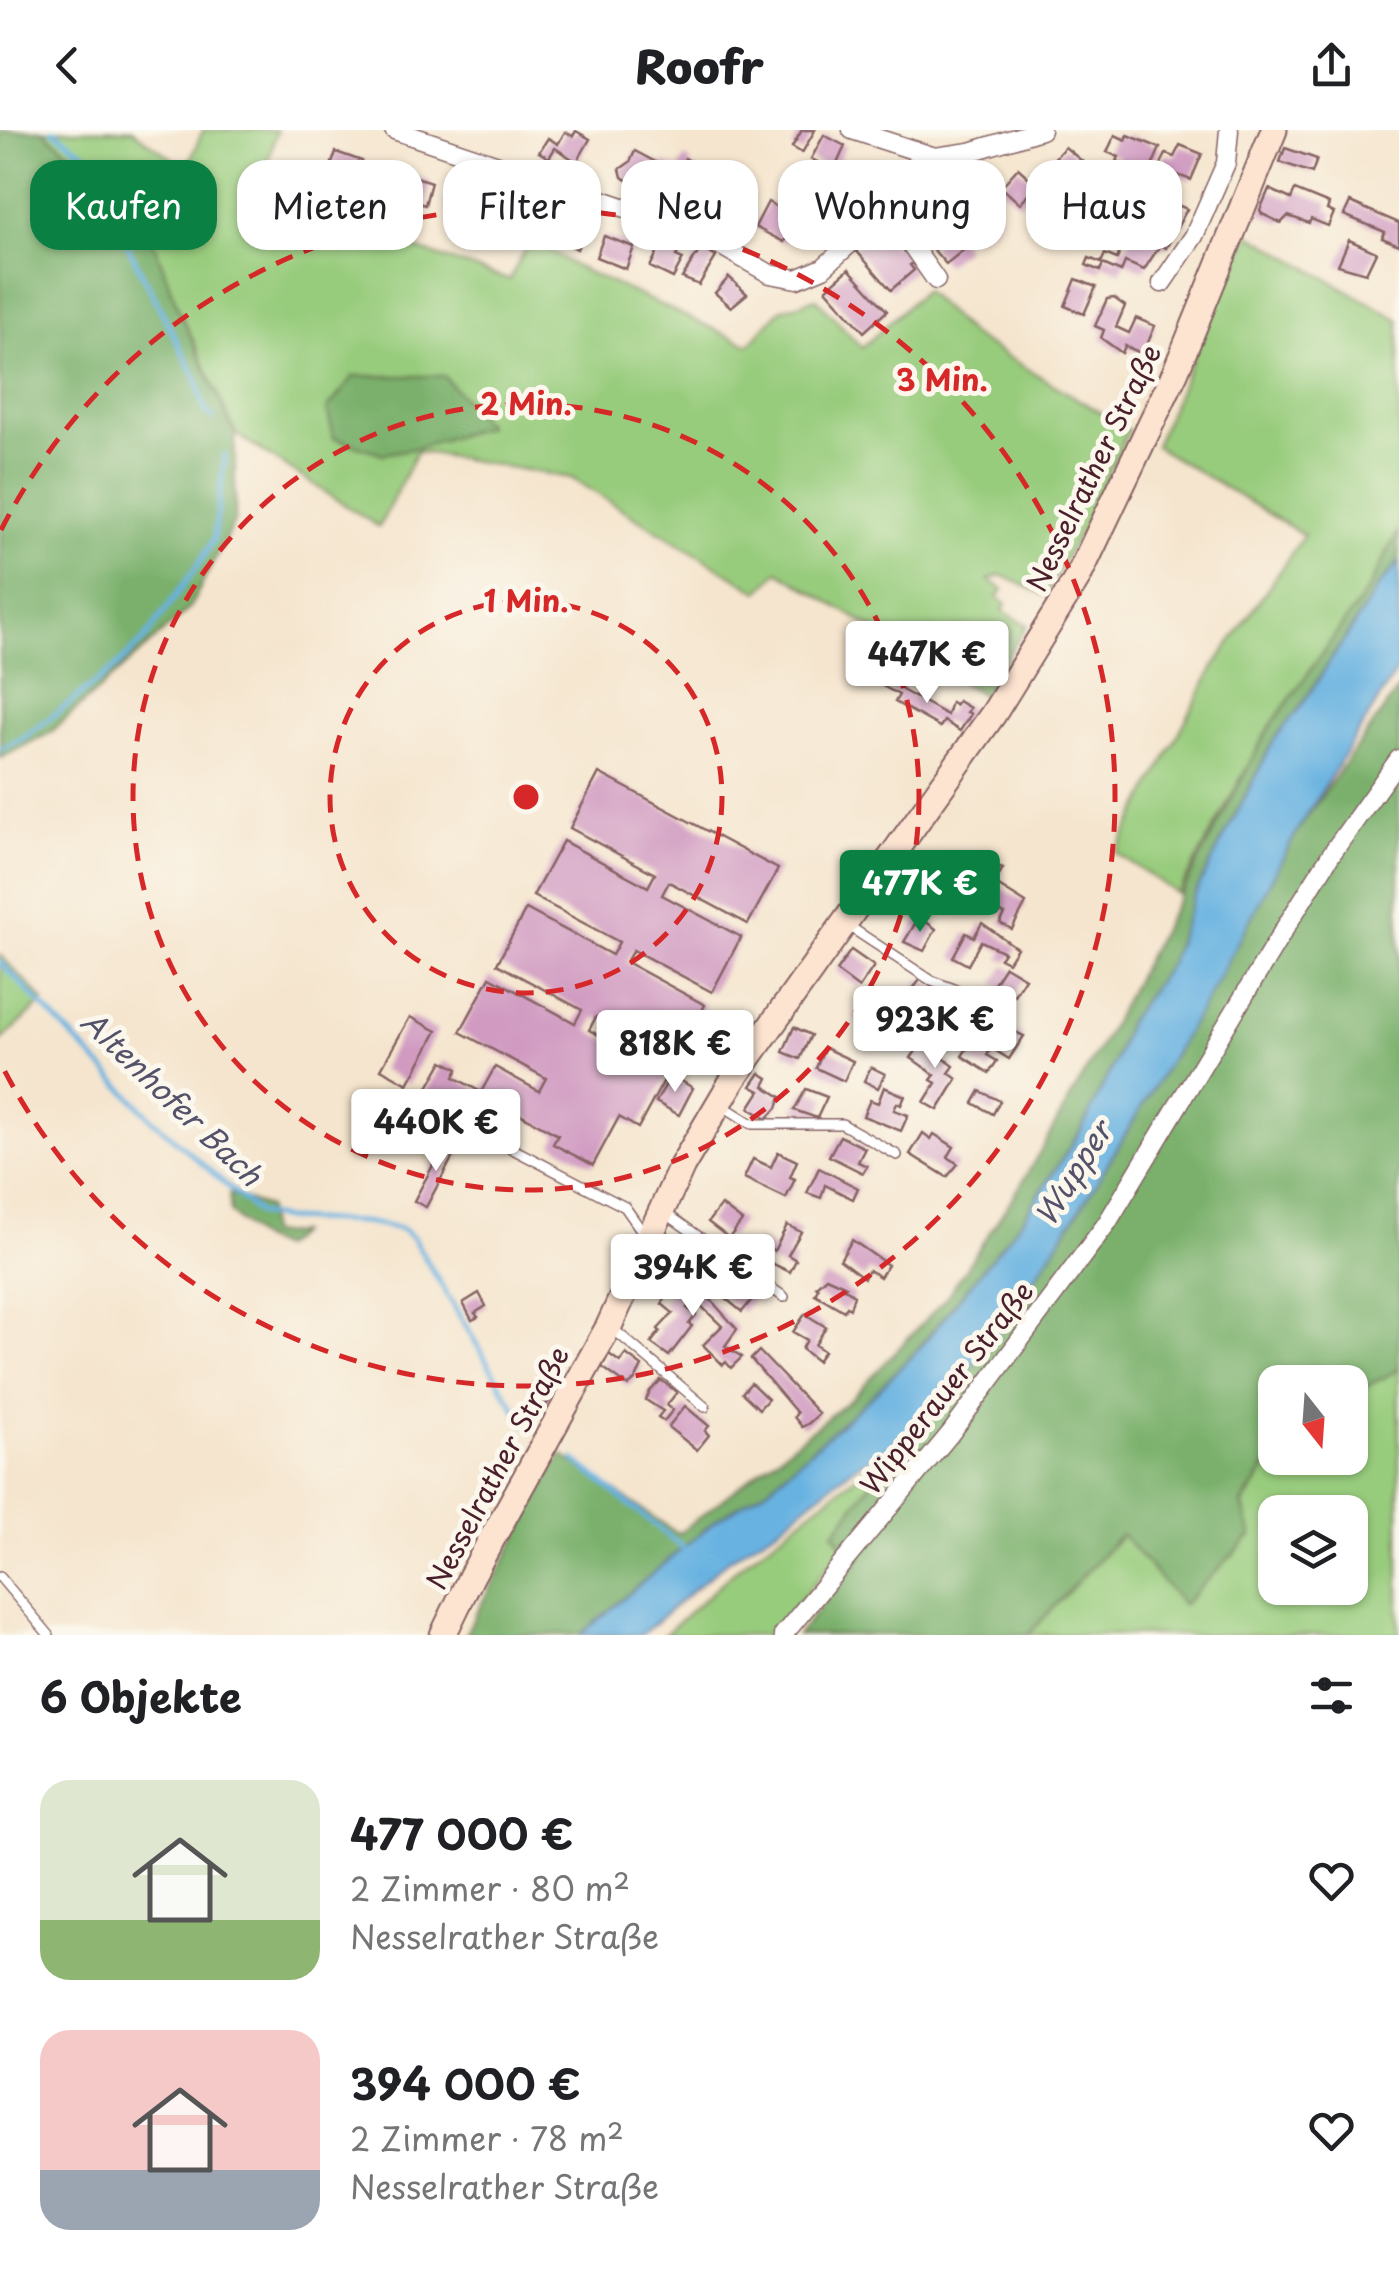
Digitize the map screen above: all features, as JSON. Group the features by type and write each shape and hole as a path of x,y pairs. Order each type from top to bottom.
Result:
{"main road":[{"name":"Nesselrather Straße","path":"443,1635 609,1326 660,1210 719,1103 994,713 1078,578 1175,373 1268,132"}],"street":[{"path":"394,130 697,232 770,274 797,278 823,268 843,250"},
{"path":"852,130 935,157 970,152 1041,130"},
{"path":"1162,282 1194,236 1226,163 1229,130"},
{"path":"932,160 935,157"},
{"path":"915,250 936,280"},
{"name":"Wipperauer Straße","path":"783,1635 950,1434 1107,1223 1294,913 1399,760"}],"lane":[{"path":"844,923 932,982 987,1001"},
{"path":"414,1098 625,1207 648,1239"},
{"path":"719,1103 752,1124 842,1124 898,1155"},
{"path":"660,1210 784,1297"},
{"path":"609,1326 706,1407"},
{"path":"0,1576 49,1635"}],"green space":[{"path":"0,130 42,130 79,160 30,160 30,250 156,250 235,434 235,520 189,609 50,733 0,758"},
{"path":"42,130 132,130 174,160 79,160"},
{"path":"203,130 277,130 268,160 237,160 237,250 419,250 509,280 525,250 551,250 574,266 749,345 780,310 816,298 862,348 924,290 971,335 1129,430 1045,595 1001,575 989,580 1003,589 998,598 1006,603 1003,611 1027,625 983,695 778,571 759,592 571,478 417,451 379,527 236,434 178,308 156,250 217,250 217,160 190,160"},
{"path":"1250,234 1399,320 1399,530 1369,588 1267,731 1178,894 1116,853 1214,667 1304,535 1155,446 1231,268"},
{"path":"354,376 444,376 487,426 383,454 334,438 327,409"},
{"path":"1399,530 1399,562 1378,587 1302,705 1275,738 1193,898 1170,963 1128,1022 1114,1063 1082,1129 1023,1219 917,1350 872,1396 767,1489 716,1520 580,1635 465,1635 561,1454 678,1534 850,1400 946,1298 1019,1188 1102,1043 1267,731 1369,588"},
{"path":"1399,688 1399,1369 1368,1385 1368,1365 1258,1365 1258,1475 1261,1475 1242,1504 1252,1535 1183,1605 1121,1534 1028,1635 797,1635 856,1564 834,1533 1053,1241 1299,828"},
{"path":"0,955 44,1001 0,1042"},
{"path":"229,1194 267,1207 269,1234 298,1233 281,1248 258,1238 231,1213"},
{"path":"1399,1369 1399,1635 1028,1635 1122,1534 1182,1604 1262,1475 1368,1475 1368,1385"},
{"path":"900,1443 834,1533 844,1547 772,1635 664,1635 739,1567"}],"water":[{"name":"Wupper","path":"1399,562 1399,667 1299,828 1211,992 1089,1195 997,1336 922,1427 851,1469 778,1528 728,1560 641,1635 580,1635 716,1520 767,1489 872,1396 918,1350 1023,1219 1082,1129 1114,1063 1128,1022 1170,963 1193,898 1275,738 1302,705 1378,587"}],"building":[{"path":"802,130 815,130 802,153 792,147"},
{"path":"576,131 590,139 578,160 555,148 549,158 539,152 548,138 558,144 565,132 573,136"},
{"path":"824,135 845,146 839,160 811,159"},
{"path":"1115,135 1126,140 1128,135 1160,148 1155,160 1118,160 1119,157 1107,152"},
{"path":"1180,145 1202,154 1191,180 1182,177 1182,160 1163,160 1166,154 1174,157"},
{"path":"1065,147 1081,160 1053,160"},
{"path":"1285,148 1317,159 1312,173 1280,162"},
{"path":"635,151 652,160 631,160"},
{"path":"336,152 359,160 333,160"},
{"path":"1018,168 1026,175 1026,196 1020,204 1006,191 1006,181"},
{"path":"423,179 431,182 423,204"},
{"path":"1269,189 1291,199 1295,190 1329,204 1327,210 1334,213 1328,226 1288,216 1281,223 1262,214 1260,210"},
{"path":"768,202 778,208 778,239 758,229"},
{"path":"1350,202 1399,223 1399,245 1382,238 1385,232 1344,215"},
{"path":"604,236 621,242 621,250 633,250 626,269 596,257"},
{"path":"1349,240 1376,252 1366,273 1338,265"},
{"path":"658,250 677,250 676,256 683,259 673,278 650,267"},
{"path":"700,250 716,257 699,285 682,278"},
{"path":"856,250 906,250 916,261 910,265 914,270 891,290"},
{"path":"934,250 964,250 946,264"},
{"path":"1121,250 1157,250 1144,270 1125,262 1121,272 1103,264 1100,271 1086,265 1089,258 1101,263 1105,254 1117,259"},
{"path":"849,269 887,311 864,332 826,289"},
{"path":"729,277 747,294 731,307 715,293"},
{"path":"1076,279 1096,287 1084,314 1065,306"},
{"path":"1114,298 1125,306 1116,327 1129,333 1136,318 1155,326 1143,354 1125,346 1122,353 1101,338 1104,330 1095,326 1107,299"},
{"path":"886,671 899,679 902,690 947,715 951,702 955,705 958,701 970,708 967,712 971,714 960,731 944,721 940,727 895,702 899,695 879,684"},
{"path":"599,773 778,869 748,924 669,882 662,895 741,937 712,992 633,950 626,962 705,1005 675,1060 596,1017 589,1030 668,1073 638,1128 619,1117 593,1165 553,1144 558,1135 496,1101 485,1122 426,1091 443,1061 458,1069 454,1077 481,1092 495,1067 539,1091 546,1078 460,1032 490,977 575,1023 582,1010 497,964 526,909 612,955 619,942 533,896 563,841 648,887 655,874 570,828"},
{"path":"979,860 1003,868 996,880 973,870"},
{"path":"956,864 972,873 954,907 926,892 933,878 945,884"},
{"path":"994,883 1026,903 1012,929 1000,923 1005,914 984,904"},
{"path":"919,917 936,929 924,951 904,942"},
{"path":"982,923 1017,948 1008,962 1000,958 1004,952 981,941 968,965 953,957 966,933 974,937"},
{"path":"851,950 874,966 859,988 836,971"},
{"path":"1005,966 1025,978 1014,995 994,983"},
{"path":"921,979 971,1015 961,1028 911,991"},
{"path":"870,996 886,1006 882,1011 892,1018 878,1038 854,1018"},
{"path":"410,1017 437,1031 408,1084 381,1069"},
{"path":"997,1023 1024,1036 1009,1059 985,1044"},
{"path":"794,1027 811,1035 800,1059 783,1052"},
{"path":"924,1033 939,1044 934,1051 954,1066 949,1073 957,1079 938,1110 924,1102 936,1083 931,1080 935,1075 911,1058"},
{"path":"971,1042 990,1050 987,1055 997,1061 989,1073 962,1056"},
{"path":"825,1048 853,1061 844,1081 816,1068"},
{"path":"871,1067 885,1074 878,1088 864,1081"},
{"path":"760,1073 768,1078 764,1086 781,1097 767,1119 749,1108 760,1091 751,1086"},
{"path":"671,1075 693,1088 679,1115 656,1102"},
{"path":"884,1087 905,1096 894,1110 908,1115 901,1131 863,1116 870,1100 878,1103"},
{"path":"806,1089 827,1097 817,1118 794,1110"},
{"path":"980,1091 1000,1101 993,1114 973,1103"},
{"path":"923,1133 931,1139 934,1134 954,1147 948,1157 958,1164 947,1177 910,1154"},
{"path":"840,1136 865,1148 858,1162 867,1166 863,1173 829,1156"},
{"path":"446,1141 458,1147 426,1207 414,1201"},
{"path":"778,1152 797,1161 790,1177 795,1179 786,1198 744,1178 753,1159 771,1167"},
{"path":"819,1168 858,1188 853,1199 825,1185 821,1198 807,1193"},
{"path":"721,1205 742,1221 729,1238 708,1222"},
{"path":"787,1225 801,1232 788,1255 796,1260 790,1272 750,1253 757,1239 774,1251"},
{"path":"687,1237 731,1273 716,1292 702,1279 705,1275 675,1252"},
{"path":"852,1240 888,1265 880,1277 869,1270 864,1278 840,1260"},
{"path":"672,1257 737,1329 725,1346 742,1357 731,1368 703,1345 722,1326 694,1299 687,1308 696,1315 689,1324 692,1326 669,1356 651,1343 673,1313 662,1304 670,1289 673,1291 682,1279 666,1265"},
{"path":"826,1277 846,1286 854,1295 850,1308 847,1306 844,1311 815,1294 816,1286"},
{"path":"737,1282 754,1297 742,1312 724,1297"},
{"path":"479,1293 486,1306 472,1320 463,1303"},
{"path":"805,1314 826,1327 815,1345 824,1351 817,1361 802,1349 807,1340 793,1332"},
{"path":"759,1351 819,1414 809,1423 802,1427 794,1417 797,1413 751,1359"},
{"path":"609,1354 620,1362 626,1354 642,1366 628,1386 602,1367"},
{"path":"541,1369 549,1374 545,1380 556,1386 547,1404 528,1393"},
{"path":"661,1380 677,1392 667,1405 673,1410 664,1421 658,1417 663,1411 646,1400"},
{"path":"751,1383 768,1399 759,1409 742,1393"},
{"path":"685,1406 709,1426 705,1431 709,1435 697,1450 668,1427"}],"waterway":[{"path":"53,130 94,160"},
{"path":"130,250 197,380 205,410 213,418"},
{"path":"0,749 23,738 61,710 144,640 214,538 225,455"},
{"name":"Altenhofer Bach","path":"0,962 156,1123 259,1214 285,1219 364,1222 402,1229 413,1238 525,1425"},
{"name":"Altenhofer Bach","path":"574,1460 685,1549"}]}
